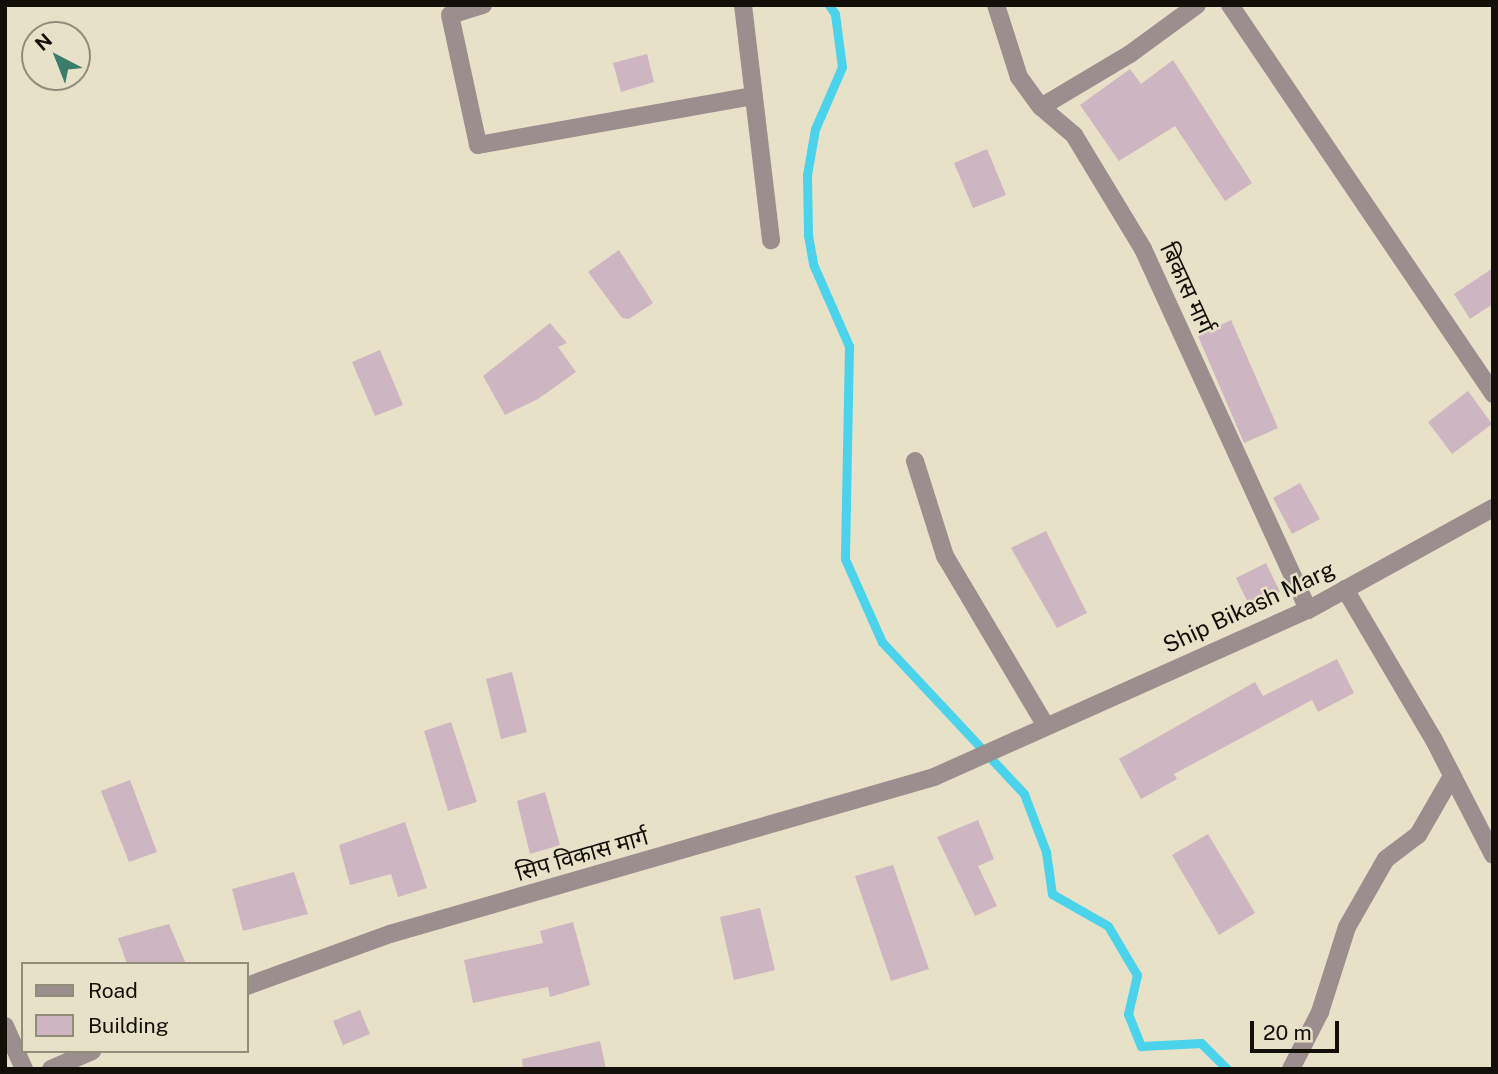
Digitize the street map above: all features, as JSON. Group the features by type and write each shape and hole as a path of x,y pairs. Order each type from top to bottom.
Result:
{"street":[{"path":"483,5 450,15 478,145 754,96"},
{"path":"743,5 771,240"},
{"name":"बिकास मार्ग","path":"996,5 1019,77 1041,107 1074,135 1143,249 1308,610"},
{"path":"1041,107 1129,54 1197,5"},
{"path":"1230,5 1493,394"},
{"path":"915,461 945,556 1046,726"},
{"name":"Ship Bikash Marg","path":"1020,738 1308,610 1493,508"},
{"path":"1345,589 1452,776 1493,855"},
{"name":"सिप विकास मार्ग","path":"248,986 390,934 934,777 1020,738"},
{"path":"1292,1069 1320,1012 1347,928 1386,859 1418,835 1452,776"},
{"path":"5,1026 24,1069"},
{"path":"51,1069 87,1053"}],"building":[{"path":"647,54 654,82 621,92 613,63"},
{"path":"1173,60 1252,183 1225,201 1175,126 1119,161 1080,105 1130,69 1141,84"},
{"path":"987,149 1006,195 973,208 954,163"},
{"path":"619,250 653,303 629,319 622,318 588,272"},
{"path":"1493,268 1493,304 1470,319 1454,294"},
{"path":"1231,320 1278,428 1244,443 1198,336"},
{"path":"550,323 567,343 558,347 576,372 538,399 505,415 483,376"},
{"path":"380,350 403,405 375,416 352,362"},
{"path":"1468,391 1492,424 1452,454 1428,422"},
{"path":"1300,483 1320,519 1292,534 1273,498"},
{"path":"1046,531 1087,613 1057,628 1011,548"},
{"path":"1266,563 1280,592 1250,607 1236,578"},
{"path":"1337,659 1354,693 1318,712 1312,700 1174,774 1177,779 1141,799 1119,759 1255,682 1263,696"},
{"path":"512,672 527,732 501,739 486,679"},
{"path":"451,722 477,802 448,811 424,731"},
{"path":"130,780 157,852 129,862 101,791"},
{"path":"545,792 560,845 530,854 517,801"},
{"path":"978,820 994,859 978,866 997,906 975,916 937,837"},
{"path":"405,822 427,888 398,897 391,874 350,885 339,845"},
{"path":"1208,834 1255,913 1219,935 1172,855"},
{"path":"893,865 929,969 891,981 855,876"},
{"path":"294,872 308,914 243,931 232,889"},
{"path":"760,908 775,970 734,980 720,917"},
{"path":"573,922 590,985 550,997 548,987 473,1003 464,960 543,943 540,931"},
{"path":"169,924 185,962 126,962 118,938"},
{"path":"360,1010 370,1034 343,1045 333,1021"},
{"path":"600,1041 606,1069 523,1069 522,1059"}],"waterway":[{"path":"829,5 835,14 842,67 815,129 807,175 808,235 813,264 849,346 845,559 882,642 1024,794 1046,852 1052,894 1108,926 1137,975 1128,1014 1141,1046 1201,1043 1227,1069"}]}
